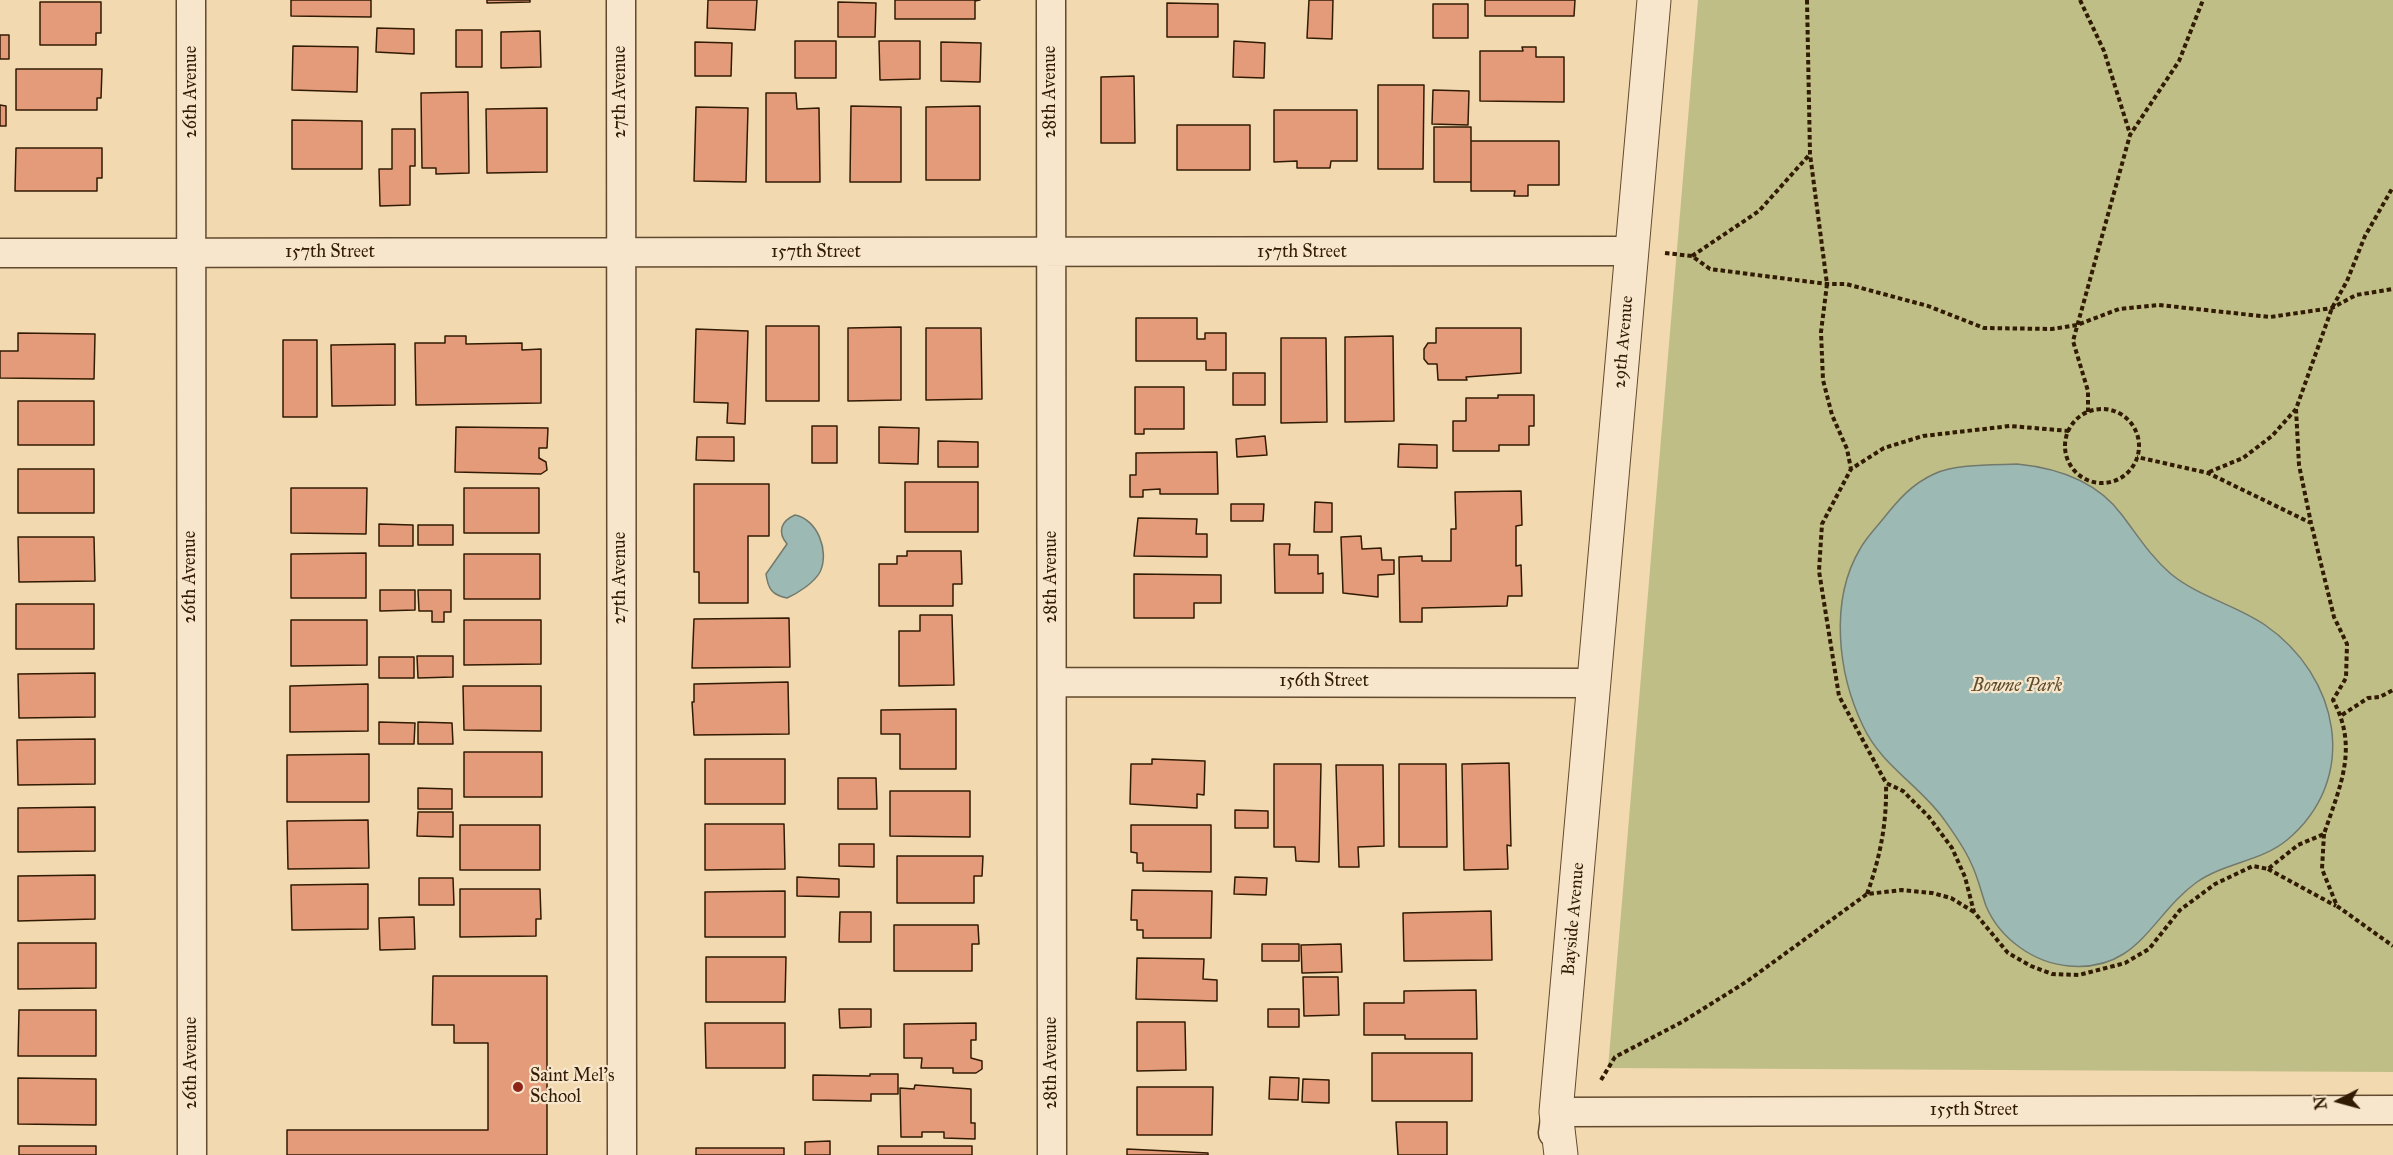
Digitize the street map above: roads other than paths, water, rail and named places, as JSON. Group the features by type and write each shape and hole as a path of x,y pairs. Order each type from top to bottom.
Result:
{"street":[{"name":"26th Avenue","path":"191,0 192,1155"},
{"name":"27th Avenue","path":"621,0 622,1155"},
{"name":"28th Avenue","path":"1051,0 1052,1155"},
{"name":"29th Avenue","path":"1595,683 1654,0"},
{"name":"157th Street","path":"0,253 1631,251"},
{"name":"156th Street","path":"1052,682 1595,683"},
{"name":"Bayside Avenue","path":"1561,1155 1556,1112 1595,683"},
{"name":"155th Street","path":"1556,1112 2393,1110"},
{"path":"1550,1155 1556,1112"}],"water":[{"path":"2017,464 2062,473 2089,485 2112,503 2151,553 2171,574 2193,589 2265,625 2290,646 2310,671 2324,699 2332,728 2332,758 2325,787 2310,815 2287,840 2266,853 2219,870 2197,882 2181,895 2142,939 2128,951 2112,960 2093,965 2069,966 2043,960 2020,947 2000,929 1986,906 1973,868 1954,834 1933,806 1890,764 1871,740 1854,706 1843,661 1840,638 1841,614 1850,569 1865,541 1894,505 1919,483 1934,474 1952,468"},
{"path":"795,515 810,523 820,537 823,564 814,580 787,598 772,590 766,574 787,544 782,535 782,527 786,520"}],"place":[{"name":"Saint Mel's School","path":"518,1087"}],"park label":[{"name":"Bowne Park","path":"2017,687"}]}
